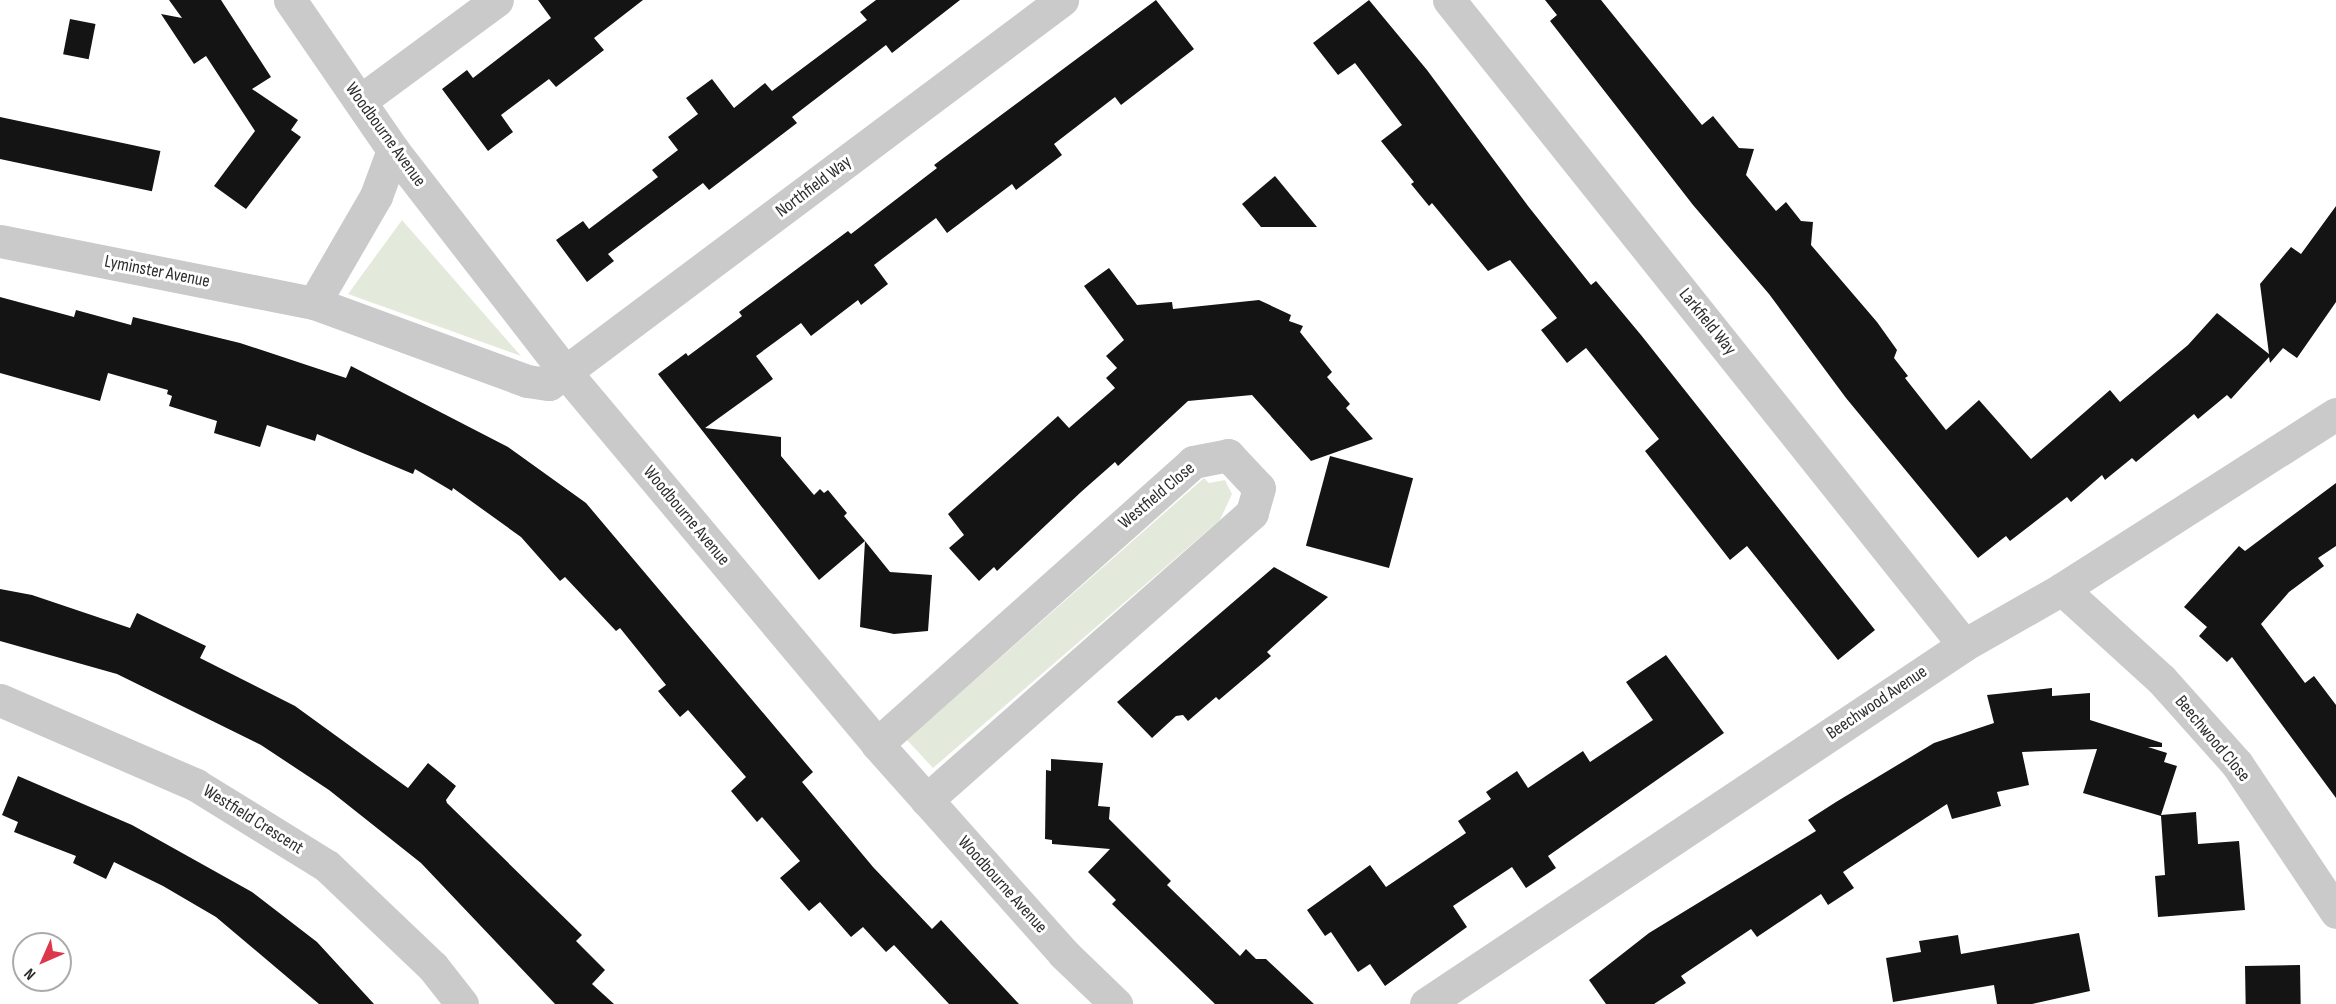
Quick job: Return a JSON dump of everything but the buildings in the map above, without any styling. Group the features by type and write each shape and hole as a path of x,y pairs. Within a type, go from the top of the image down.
{"street":[{"name":"Woodbourne Avenue","path":"290,0 393,150 567,374 876,744 1064,952 1116,1004"},
{"path":"360,101 496,0"},
{"name":"Northfield Way","path":"567,374 1062,0"},
{"name":"Larkfield Way","path":"1449,0 1964,645"},
{"path":"314,303 376,196 393,150"},
{"name":"Lyminster Avenue","path":"0,241 314,303 527,381 549,384 567,374"},
{"name":"Beechwood Avenue","path":"1426,1004 1964,645 2062,589 2336,414"},
{"name":"Westfield Close","path":"876,744 1193,462 1228,455 1258,488 1252,513 926,800"},
{"name":"Beechwood Close","path":"2062,589 2161,679 2237,764 2336,912"},
{"name":"Westfield Crescent","path":"0,700 196,785 327,866 433,967 462,1004"}],"green space":[{"path":"402,220 521,356 348,294"},
{"path":"1204,478 1209,483 1225,480 1232,494 1220,520 933,768 907,740"}]}
